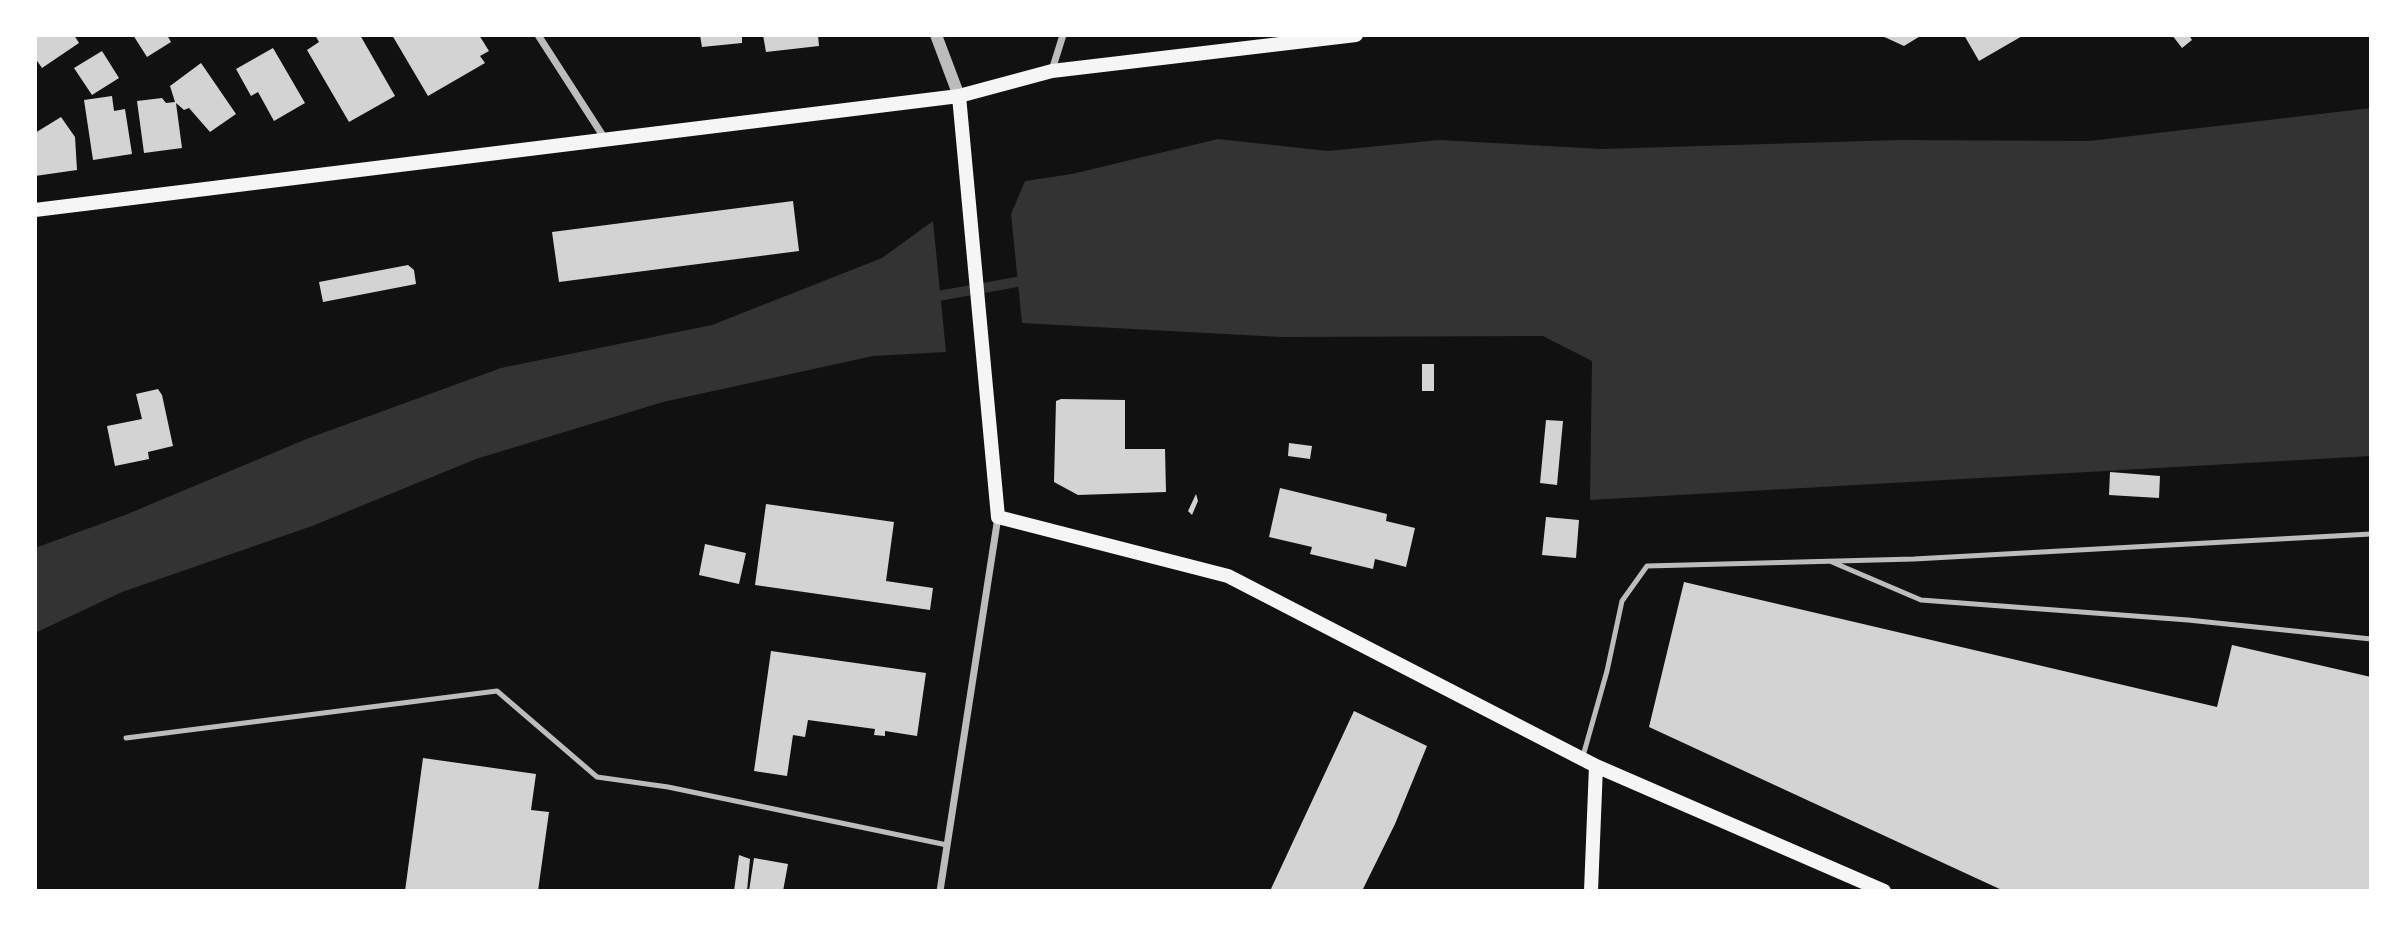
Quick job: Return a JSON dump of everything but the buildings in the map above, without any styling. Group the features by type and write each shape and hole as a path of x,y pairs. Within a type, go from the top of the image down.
{"main road":[{"path":"35,210 959,96 1052,71 1356,35"},
{"path":"959,96 998,517 1228,576 1582,759 1884,891"},
{"path":"1591,891 1597,766"}],"street":[{"path":"538,35 606,140"},
{"path":"936,35 959,96"},
{"path":"1052,71 1063,35"},
{"path":"940,891 998,517"}],"lane":[{"path":"1582,759 1607,671 1622,601 1647,566 1914,559 2371,534"},
{"path":"1829,561 1921,600 2188,620 2371,639"},
{"path":"126,738 497,691 597,777 668,787 947,845"}],"shaded area":[{"path":"2371,108 2371,456 1590,500 1592,361 1543,336 1281,337 1022,323 1011,214 1025,181 1072,174 1218,139 1328,151 1439,140 1601,149 1900,140 2089,141"},
{"path":"933,221 946,352 873,356 663,402 476,459 312,526 122,592 35,633 35,548 125,515 309,438 501,368 712,325 882,258"}],"waterway":[{"path":"927,298 1028,280"}]}
